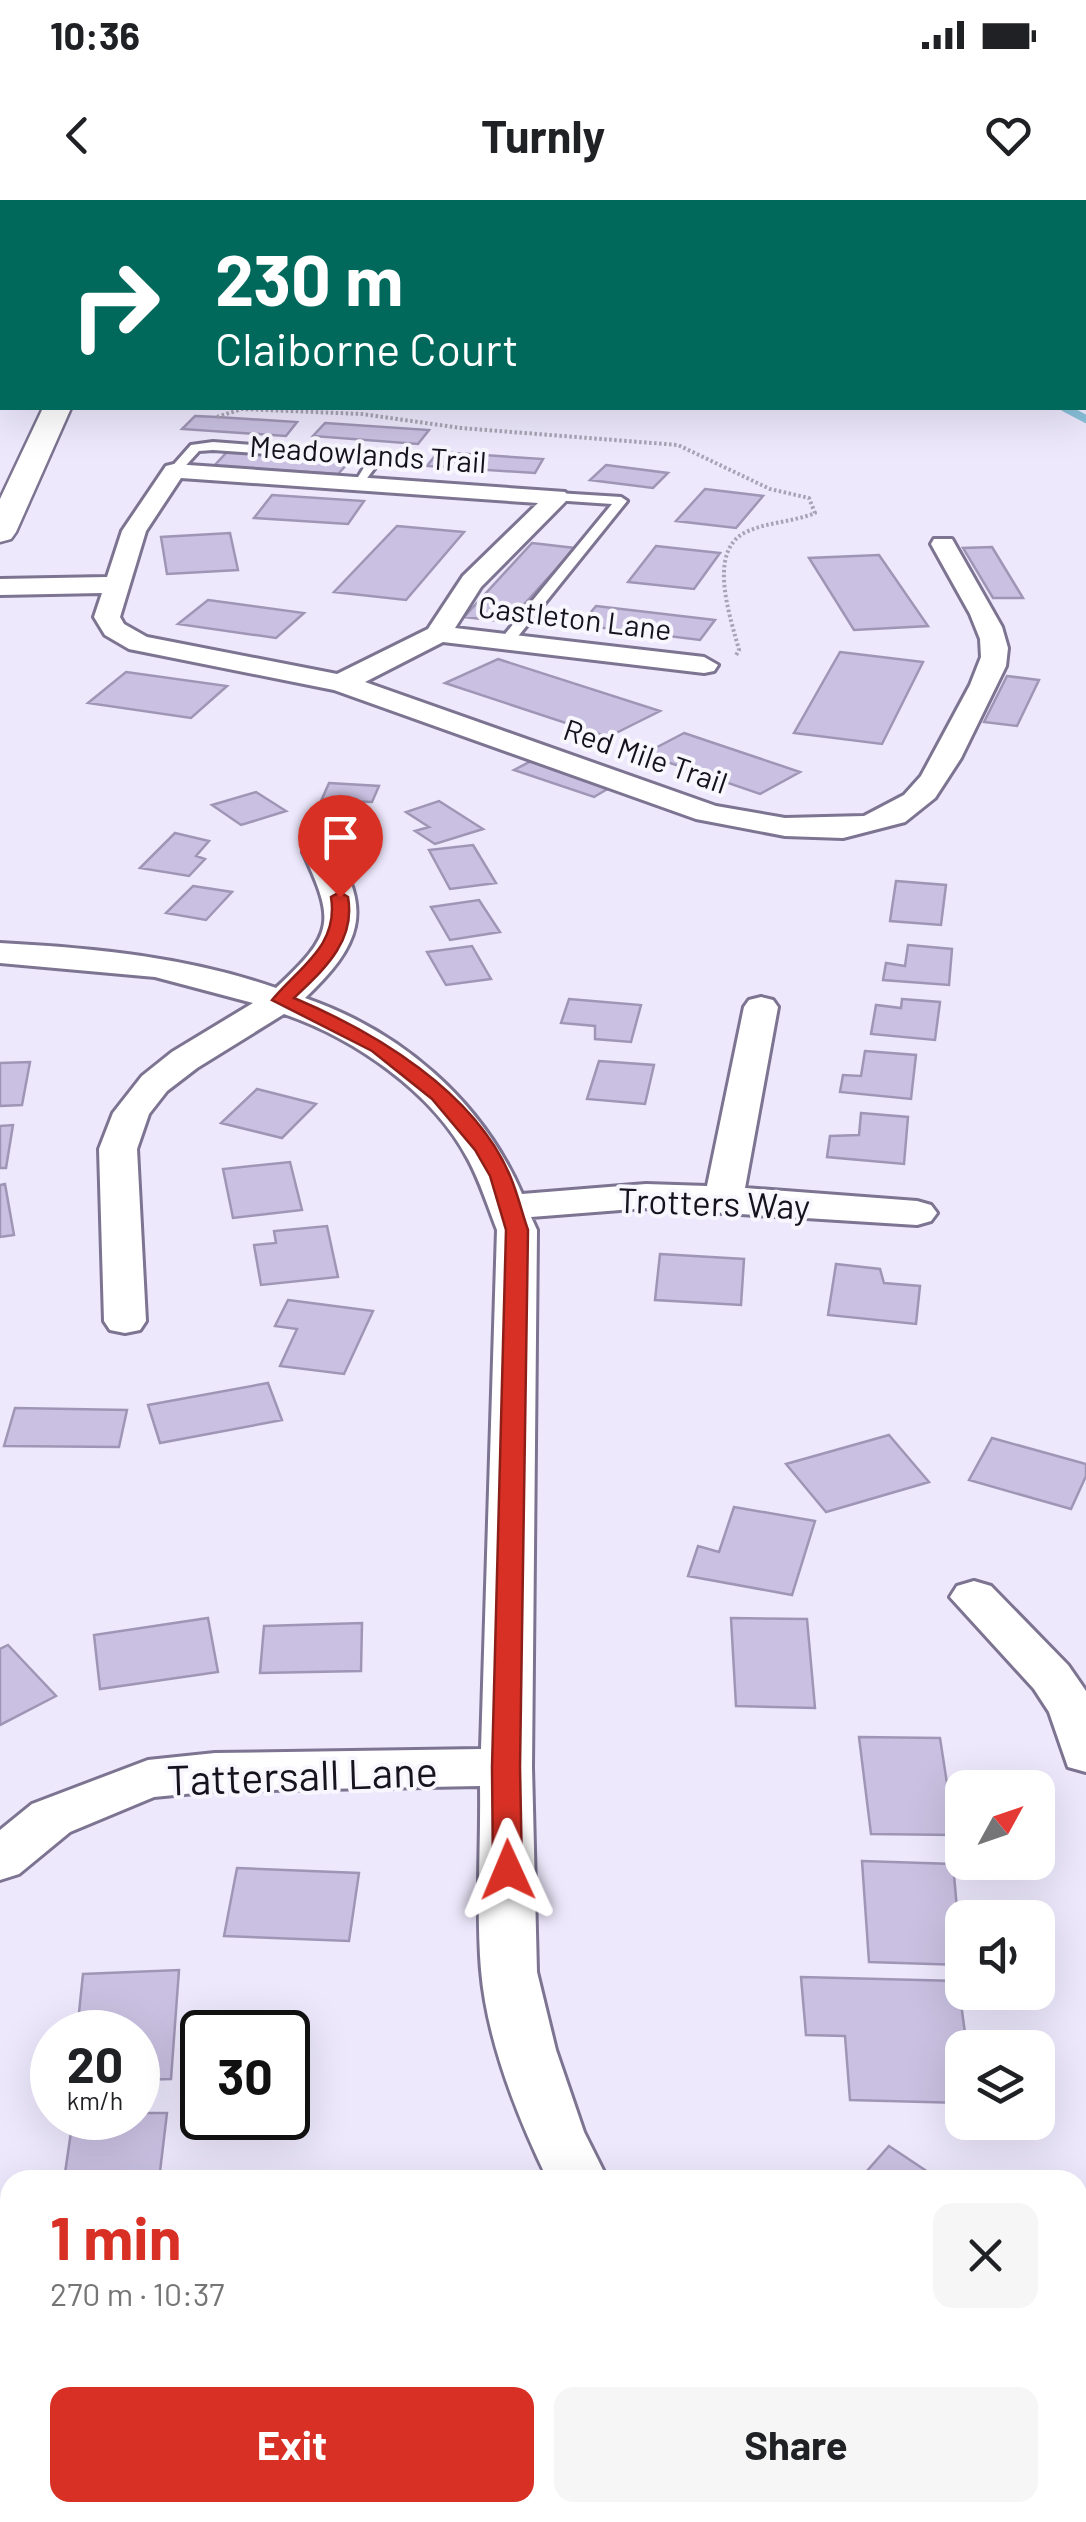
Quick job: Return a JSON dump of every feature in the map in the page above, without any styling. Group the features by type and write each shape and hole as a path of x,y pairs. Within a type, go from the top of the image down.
{"main road":[{"path":"0,532 55,410"}],"street":[{"name":"Meadowlands Trail","path":"116,590 134,530 174,471 558,497"},
{"path":"341,683 439,634 442,617 558,497"},
{"name":"Red Mile Trail","path":"116,590 107,618 114,629 138,643 341,683 707,812 781,828 830,828 872,821 914,802 937,774 989,672 994,640 943,544"},
{"path":"0,586 116,590"},
{"path":"0,598 116,590"},
{"name":"Castleton Lane","path":"439,634 704,665"},
{"path":"125,1322 118,1149 130,1111 154,1084 281,1000 326,957 343,917 340,897 319,852"},
{"path":"0,953 145,964 281,1000 343,1026 379,1047 439,1095 483,1147 500,1176 517,1230 506,1767 510,1972 527,2050 555,2133 573,2170"},
{"path":"724,1198 761,1007"},
{"name":"Trotters Way","path":"511,1207 597,1198 724,1198 917,1213"},
{"path":"974,1598 1051,1677 1073,1710 1086,1754"},
{"name":"Tattersall Lane","path":"0,1860 51,1818 148,1779 215,1772 506,1767"}],"lane":[{"path":"506,642 621,500 558,497"}],"building":[{"path":"195,416 297,422 286,436 182,429"},
{"path":"325,423 429,430 418,444 313,436"},
{"path":"227,452 350,461 338,474 214,466"},
{"path":"438,452 543,459 535,473 427,466"},
{"path":"606,465 668,473 653,488 590,480"},
{"path":"705,489 763,496 736,528 676,521"},
{"path":"272,495 364,501 348,524 254,518"},
{"path":"397,526 464,532 406,600 334,592"},
{"path":"230,533 238,570 167,574 161,537"},
{"path":"532,543 575,548 508,622 464,617"},
{"path":"656,546 720,553 694,589 628,582"},
{"path":"992,547 1023,598 993,598 963,548"},
{"path":"879,555 928,626 854,630 809,558"},
{"path":"208,600 304,613 276,638 178,624"},
{"path":"596,606 715,620 700,640 580,625"},
{"path":"840,652 923,662 882,744 794,733"},
{"path":"498,659 660,711 608,737 445,683"},
{"path":"126,672 227,686 191,718 88,703"},
{"path":"1007,676 1039,680 1017,726 984,722"},
{"path":"684,733 800,772 760,794 644,754"},
{"path":"535,759 614,785 594,797 514,770"},
{"path":"329,783 379,786 372,802 351,801 347,810 318,808"},
{"path":"256,792 286,811 241,825 212,805"},
{"path":"439,801 483,829 435,844 415,831 429,827 406,812"},
{"path":"175,833 209,841 196,856 205,859 189,876 140,868"},
{"path":"473,845 496,883 450,889 429,850"},
{"path":"896,881 946,885 941,925 890,921"},
{"path":"193,886 232,892 206,920 166,913"},
{"path":"479,900 500,932 450,940 431,907"},
{"path":"908,945 952,949 949,985 883,980 886,963 905,966"},
{"path":"472,946 491,979 446,985 427,952"},
{"path":"569,999 641,1005 631,1042 595,1039 595,1026 561,1023"},
{"path":"902,999 940,1002 935,1040 871,1034 876,1005 901,1008"},
{"path":"865,1051 916,1055 911,1099 840,1092 843,1075 861,1076"},
{"path":"599,1061 654,1065 645,1104 587,1099"},
{"path":"30,1062 22,1105 0,1106 0,1063"},
{"path":"257,1089 316,1104 282,1138 221,1123"},
{"path":"861,1113 908,1117 904,1164 827,1157 830,1136 859,1135"},
{"path":"13,1125 6,1168 0,1168 0,1126"},
{"path":"290,1162 302,1210 233,1218 223,1169"},
{"path":"5,1184 14,1235 0,1237 0,1185"},
{"path":"327,1226 338,1277 261,1285 254,1245 276,1243 274,1231"},
{"path":"660,1254 744,1259 741,1305 655,1300"},
{"path":"836,1264 880,1269 884,1283 920,1286 916,1324 828,1315"},
{"path":"288,1300 373,1311 344,1374 280,1366 297,1329 275,1326"},
{"path":"268,1383 282,1420 160,1443 148,1405"},
{"path":"15,1408 127,1410 119,1447 4,1446"},
{"path":"889,1435 929,1482 826,1512 786,1464"},
{"path":"992,1438 1086,1464 1086,1476 1071,1509 969,1480"},
{"path":"734,1507 815,1521 792,1595 688,1576 698,1546 719,1552"},
{"path":"208,1618 218,1672 100,1689 94,1635"},
{"path":"731,1618 807,1619 815,1708 736,1706"},
{"path":"362,1623 361,1671 260,1673 264,1626"},
{"path":"8,1645 56,1696 0,1725 0,1649"},
{"path":"859,1737 940,1738 945,1770 945,1835 871,1834"},
{"path":"862,1861 945,1864 945,1880 954,1880 956,1900 945,1900 945,1964 869,1962"},
{"path":"237,1868 359,1873 349,1941 224,1936"},
{"path":"179,1970 171,2079 160,2079 160,2010 79,2010 83,1974"},
{"path":"801,1977 945,1981 945,2010 962,2010 965,2030 945,2030 945,2103 850,2100 845,2036 806,2035"},
{"path":"160,2113 167,2113 160,2170 65,2170 70,2140 160,2140"},
{"path":"889,2146 925,2170 868,2170"}],"waterway":[{"path":"1069,410 1086,419"}],"route":[{"path":"340,897 343,917 326,957 281,1000 343,1026 379,1047 439,1095 483,1147 500,1176 517,1230 506,1767 508,1870"}]}
